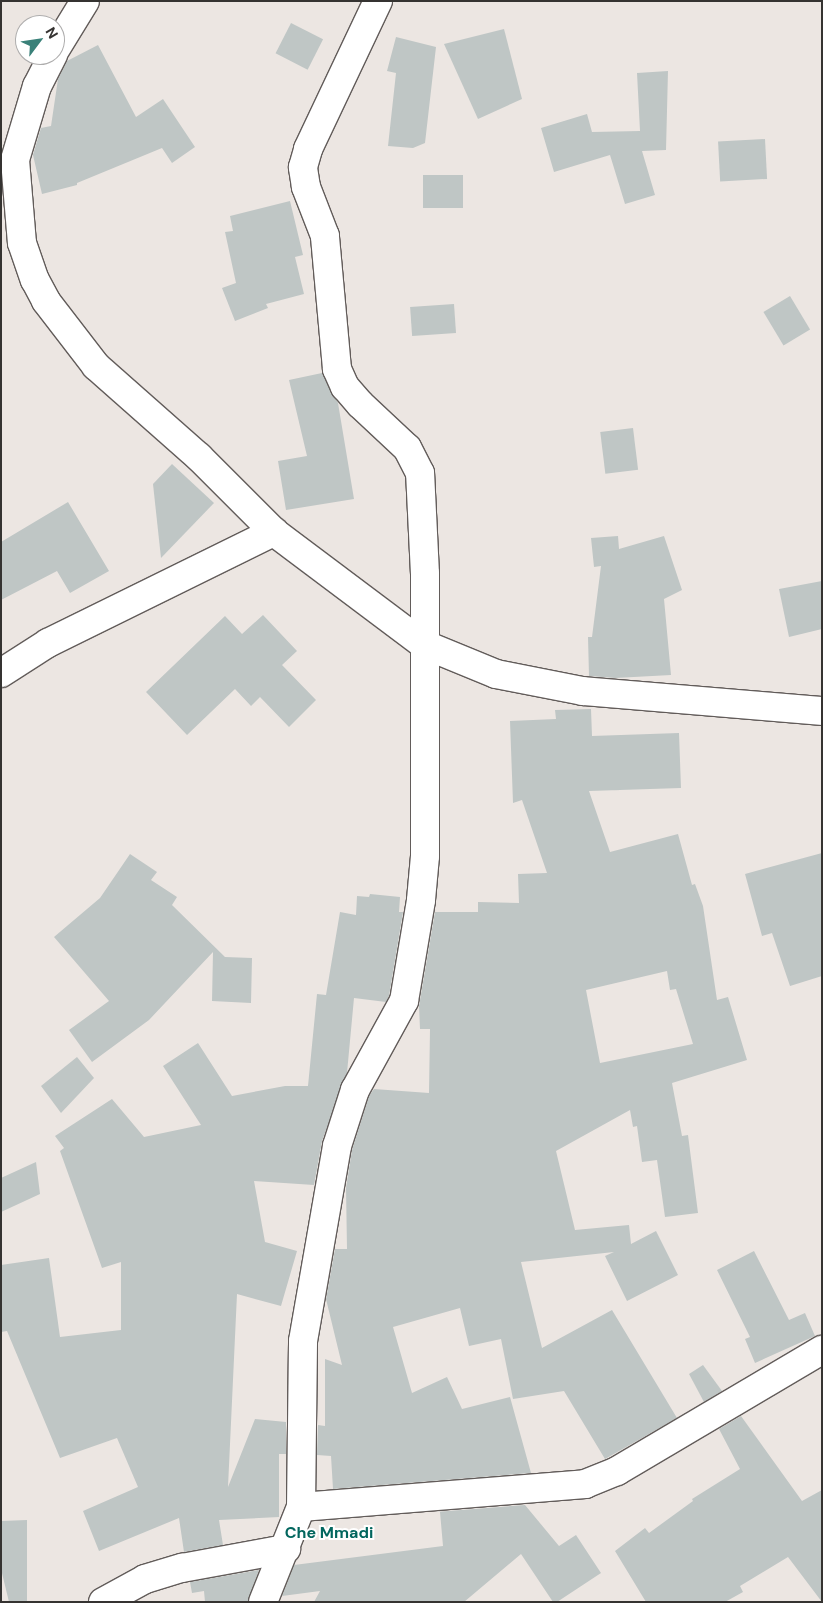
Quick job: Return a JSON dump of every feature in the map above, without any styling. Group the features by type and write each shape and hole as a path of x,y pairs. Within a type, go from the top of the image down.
{"street":[{"path":"65,34 85,1"},
{"path":"263,1602 301,1507 303,1341 325,1202 337,1146 355,1090 404,1001 421,900 427,809 423,644 425,574 420,473 407,448 360,404 346,387 338,369 325,236 313,209 303,167 308,148 378,1"},
{"path":"48,65 8,153 22,243 46,302 96,366 200,457 274,532 423,644 496,674 583,691 822,711"},
{"path":"1,673 48,643 274,532"},
{"path":"301,1507 585,1484 617,1471 822,1350"},
{"path":"103,1602 145,1579 182,1568 286,1548"}],"building":[{"path":"291,23 323,39 308,70 276,53"},
{"path":"504,29 522,99 478,119 444,44"},
{"path":"396,37 436,47 425,143 413,148 388,146 396,73 387,71"},
{"path":"98,45 136,117 163,99 195,147 172,163 162,148 77,183 77,185 42,194 33,155 41,128 51,126 58,79 67,61"},
{"path":"668,71 666,150 642,151 655,195 625,204 610,155 554,172 541,128 587,114 592,132 640,131 637,73"},
{"path":"765,139 767,179 720,181 718,141"},
{"path":"423,175 463,175 463,208 423,208"},
{"path":"290,201 303,255 295,257 304,294 266,304 268,308 235,321 222,288 236,283 225,232 233,231 230,216"},
{"path":"790,296 810,329 784,345 763,312"},
{"path":"454,304 456,333 412,336 410,307"},
{"path":"322,373 338,403 354,499 286,510 278,461 307,456 289,380"},
{"path":"633,428 638,470 605,474 600,432"},
{"path":"172,464 214,503 161,558 153,484"},
{"path":"68,502 109,571 70,593 57,571 1,600 1,542"},
{"path":"618,536 619,549 664,536 682,590 664,599 671,675 615,678 589,676 588,637 592,637 601,566 594,567 591,538"},
{"path":"822,581 822,629 789,637 779,589"},
{"path":"263,615 297,651 282,665 316,700 289,727 260,697 251,706 235,689 187,735 146,692 225,616 242,634"},
{"path":"591,709 592,736 679,733 681,788 589,791 610,852 678,834 692,885 695,884 703,906 717,1000 728,997 747,1060 672,1083 682,1136 688,1135 698,1213 665,1217 657,1160 642,1162 637,1126 633,1127 630,1110 556,1151 575,1230 629,1225 631,1244 656,1231 678,1275 627,1301 605,1256 614,1252 521,1262 542,1348 612,1310 677,1418 605,1459 564,1391 513,1399 501,1339 469,1346 460,1308 393,1327 412,1393 447,1377 462,1409 510,1397 531,1473 333,1489 331,1456 317,1455 318,1425 325,1426 325,1359 342,1365 326,1299 335,1249 347,1249 346,1188 352,1150 369,1096 374,1089 429,1093 430,1029 420,1029 419,1006 435,912 478,912 478,902 519,903 518,874 547,873 522,800 513,803 510,721 556,719 555,710","holes":["667,971 670,990 676,989 693,1044 600,1063 586,990"]},
{"path":"822,853 822,976 790,986 772,933 762,936 745,874"},
{"path":"130,854 157,872 151,880 177,897 172,905 225,957 252,958 251,1003 212,1001 213,952 149,1020 92,1062 69,1030 109,1001 54,937 100,898"},
{"path":"370,894 400,897 399,912 403,912 389,996 386,1002 354,998 347,1073 322,1141 314,1185 254,1181 265,1242 297,1251 281,1306 237,1294 228,1487 255,1419 286,1422 286,1454 279,1454 279,1517 219,1520 223,1545 184,1552 179,1518 99,1551 83,1511 138,1487 117,1438 60,1458 7,1331 1,1332 1,1265 49,1258 60,1337 121,1330 121,1262 102,1268 60,1151 64,1148 55,1136 112,1099 144,1137 201,1125 163,1066 198,1043 232,1096 285,1086 308,1086 317,994 326,995 340,912 356,915 357,896 369,897"},
{"path":"77,1057 94,1078 61,1113 41,1086"},
{"path":"36,1162 40,1194 1,1212 1,1178"},
{"path":"754,1251 789,1320 805,1313 815,1336 755,1363 745,1339 750,1337 717,1270"},
{"path":"703,1365 722,1391 704,1402 689,1374"},
{"path":"741,1416 802,1501 822,1490 822,1602 788,1557 740,1586 743,1592 725,1602 646,1602 615,1551 645,1528 649,1533 693,1501 692,1499 740,1469 719,1429"},
{"path":"525,1505 559,1546 576,1535 601,1573 557,1602 553,1602 521,1554 464,1602 314,1602 320,1591 282,1596 294,1565 443,1546 440,1512 435,1512"},
{"path":"27,1520 27,1602 9,1602 1,1569 1,1521"},
{"path":"259,1570 248,1601 205,1602 204,1591 192,1593 190,1582"}],"district":[{"name":"Che Mmadi","path":"329,1533"}]}
